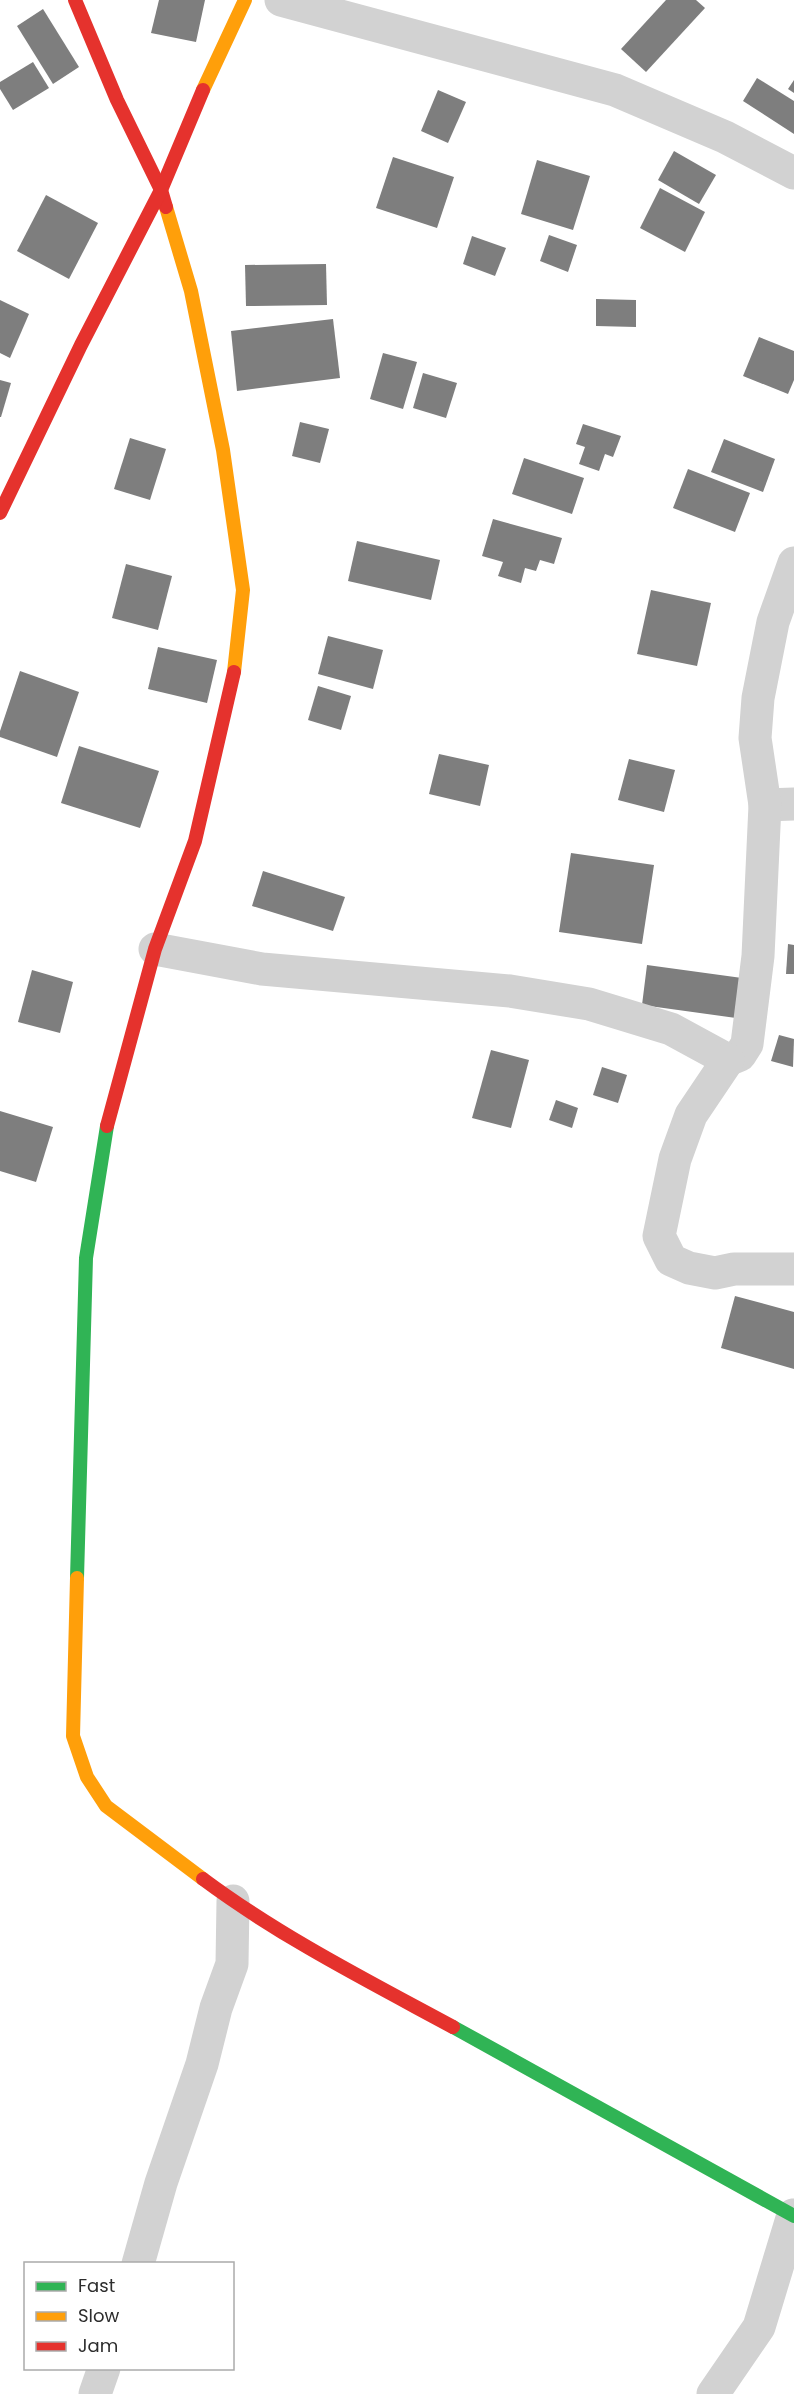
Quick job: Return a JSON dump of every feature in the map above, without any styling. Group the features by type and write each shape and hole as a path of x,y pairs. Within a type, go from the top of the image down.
{"street":[{"path":"75,0 117,100 161,190 191,291 223,450 243,590 235,666 195,841 155,949 104,1137 86,1258 73,1736 87,1777 106,1806 233,1901 308,1948 794,2216 759,2327 713,2394"},
{"path":"0,513 81,345 161,190 208,79 245,0"},
{"path":"281,0 615,90 725,136 794,173"},
{"path":"794,563 773,622 758,698 755,738 779,804 747,1044 741,1055 728,1060 691,1115 675,1159 659,1236 671,1260 688,1268 715,1273 734,1269 794,1269"},
{"path":"155,949 262,969 510,991 589,1004 671,1029 728,1060"},
{"path":"139,2262 161,2183 202,2064 216,2008 231,1964 233,1901"},
{"path":"95,2394 103,2370"}],"building":[{"path":"159,0 205,0 196,42 151,33"},
{"path":"666,0 696,0 705,8 646,72 621,49"},
{"path":"43,9 79,67 53,84 17,26"},
{"path":"33,62 49,88 13,110 0,89 0,82"},
{"path":"757,78 794,101 794,134 743,101"},
{"path":"794,80 794,93 788,89"},
{"path":"438,90 466,102 448,143 421,131"},
{"path":"674,151 716,175 699,204 658,180"},
{"path":"393,157 454,177 437,228 376,208"},
{"path":"537,160 590,176 573,230 521,214"},
{"path":"660,188 705,212 685,252 640,228"},
{"path":"46,195 98,223 69,279 17,251"},
{"path":"549,235 577,245 568,272 540,261"},
{"path":"472,236 506,248 495,276 463,264"},
{"path":"326,264 327,305 246,306 245,265"},
{"path":"596,299 636,300 636,327 596,326"},
{"path":"0,300 29,314 10,358 0,353"},
{"path":"333,319 340,378 237,391 231,331"},
{"path":"759,337 794,351 794,380 788,394 743,376"},
{"path":"383,353 417,362 403,409 370,399"},
{"path":"423,373 457,383 446,418 413,408"},
{"path":"0,380 11,383 1,417 0,417"},
{"path":"300,422 329,429 320,463 292,456"},
{"path":"583,424 621,436 613,457 605,454 599,471 579,464 585,447 576,444"},
{"path":"130,438 166,449 150,500 114,489"},
{"path":"724,439 775,459 763,492 711,472"},
{"path":"524,458 584,478 572,514 512,494"},
{"path":"688,469 750,493 735,532 673,508"},
{"path":"493,519 562,538 554,564 540,560 536,571 525,568 521,583 498,576 503,562 482,556"},
{"path":"357,541 440,560 431,600 348,581"},
{"path":"126,564 172,576 158,630 112,618"},
{"path":"651,590 711,603 697,666 637,654"},
{"path":"328,636 383,650 373,689 318,674"},
{"path":"158,647 217,660 207,703 148,689"},
{"path":"20,671 79,692 57,757 0,737"},
{"path":"318,686 351,696 341,730 308,720"},
{"path":"79,746 159,771 140,828 61,803"},
{"path":"439,754 489,765 480,806 429,794"},
{"path":"629,759 675,770 664,812 618,800"},
{"path":"571,853 654,865 642,944 559,932"},
{"path":"263,871 345,897 333,931 252,906"},
{"path":"788,944 794,945 794,974 786,974"},
{"path":"647,965 742,978 736,1018 642,1005"},
{"path":"32,970 73,982 60,1033 18,1022"},
{"path":"779,1035 794,1039 793,1067 771,1061"},
{"path":"491,1050 529,1060 511,1128 472,1118"},
{"path":"602,1067 627,1075 618,1103 593,1095"},
{"path":"556,1100 578,1108 572,1128 549,1120"},
{"path":"0,1111 53,1127 36,1182 0,1171"},
{"path":"735,1296 794,1312 794,1369 721,1348"}],"traffic: fast":[{"path":"77,1578 86,1258 107,1126"},
{"path":"453,2027 794,2216"}],"traffic: slow":[{"path":"203,90 245,0"},
{"path":"166,207 191,291 223,450 243,590 234,672"},
{"path":"77,1578 73,1736 87,1777 106,1806 203,1879"}],"traffic: jam":[{"path":"75,0 117,100 161,190 166,207"},
{"path":"0,513 81,345 161,190 203,90"},
{"path":"107,1126 155,949 195,841 234,672"},
{"path":"203,1879 294,1939 453,2027"}]}
